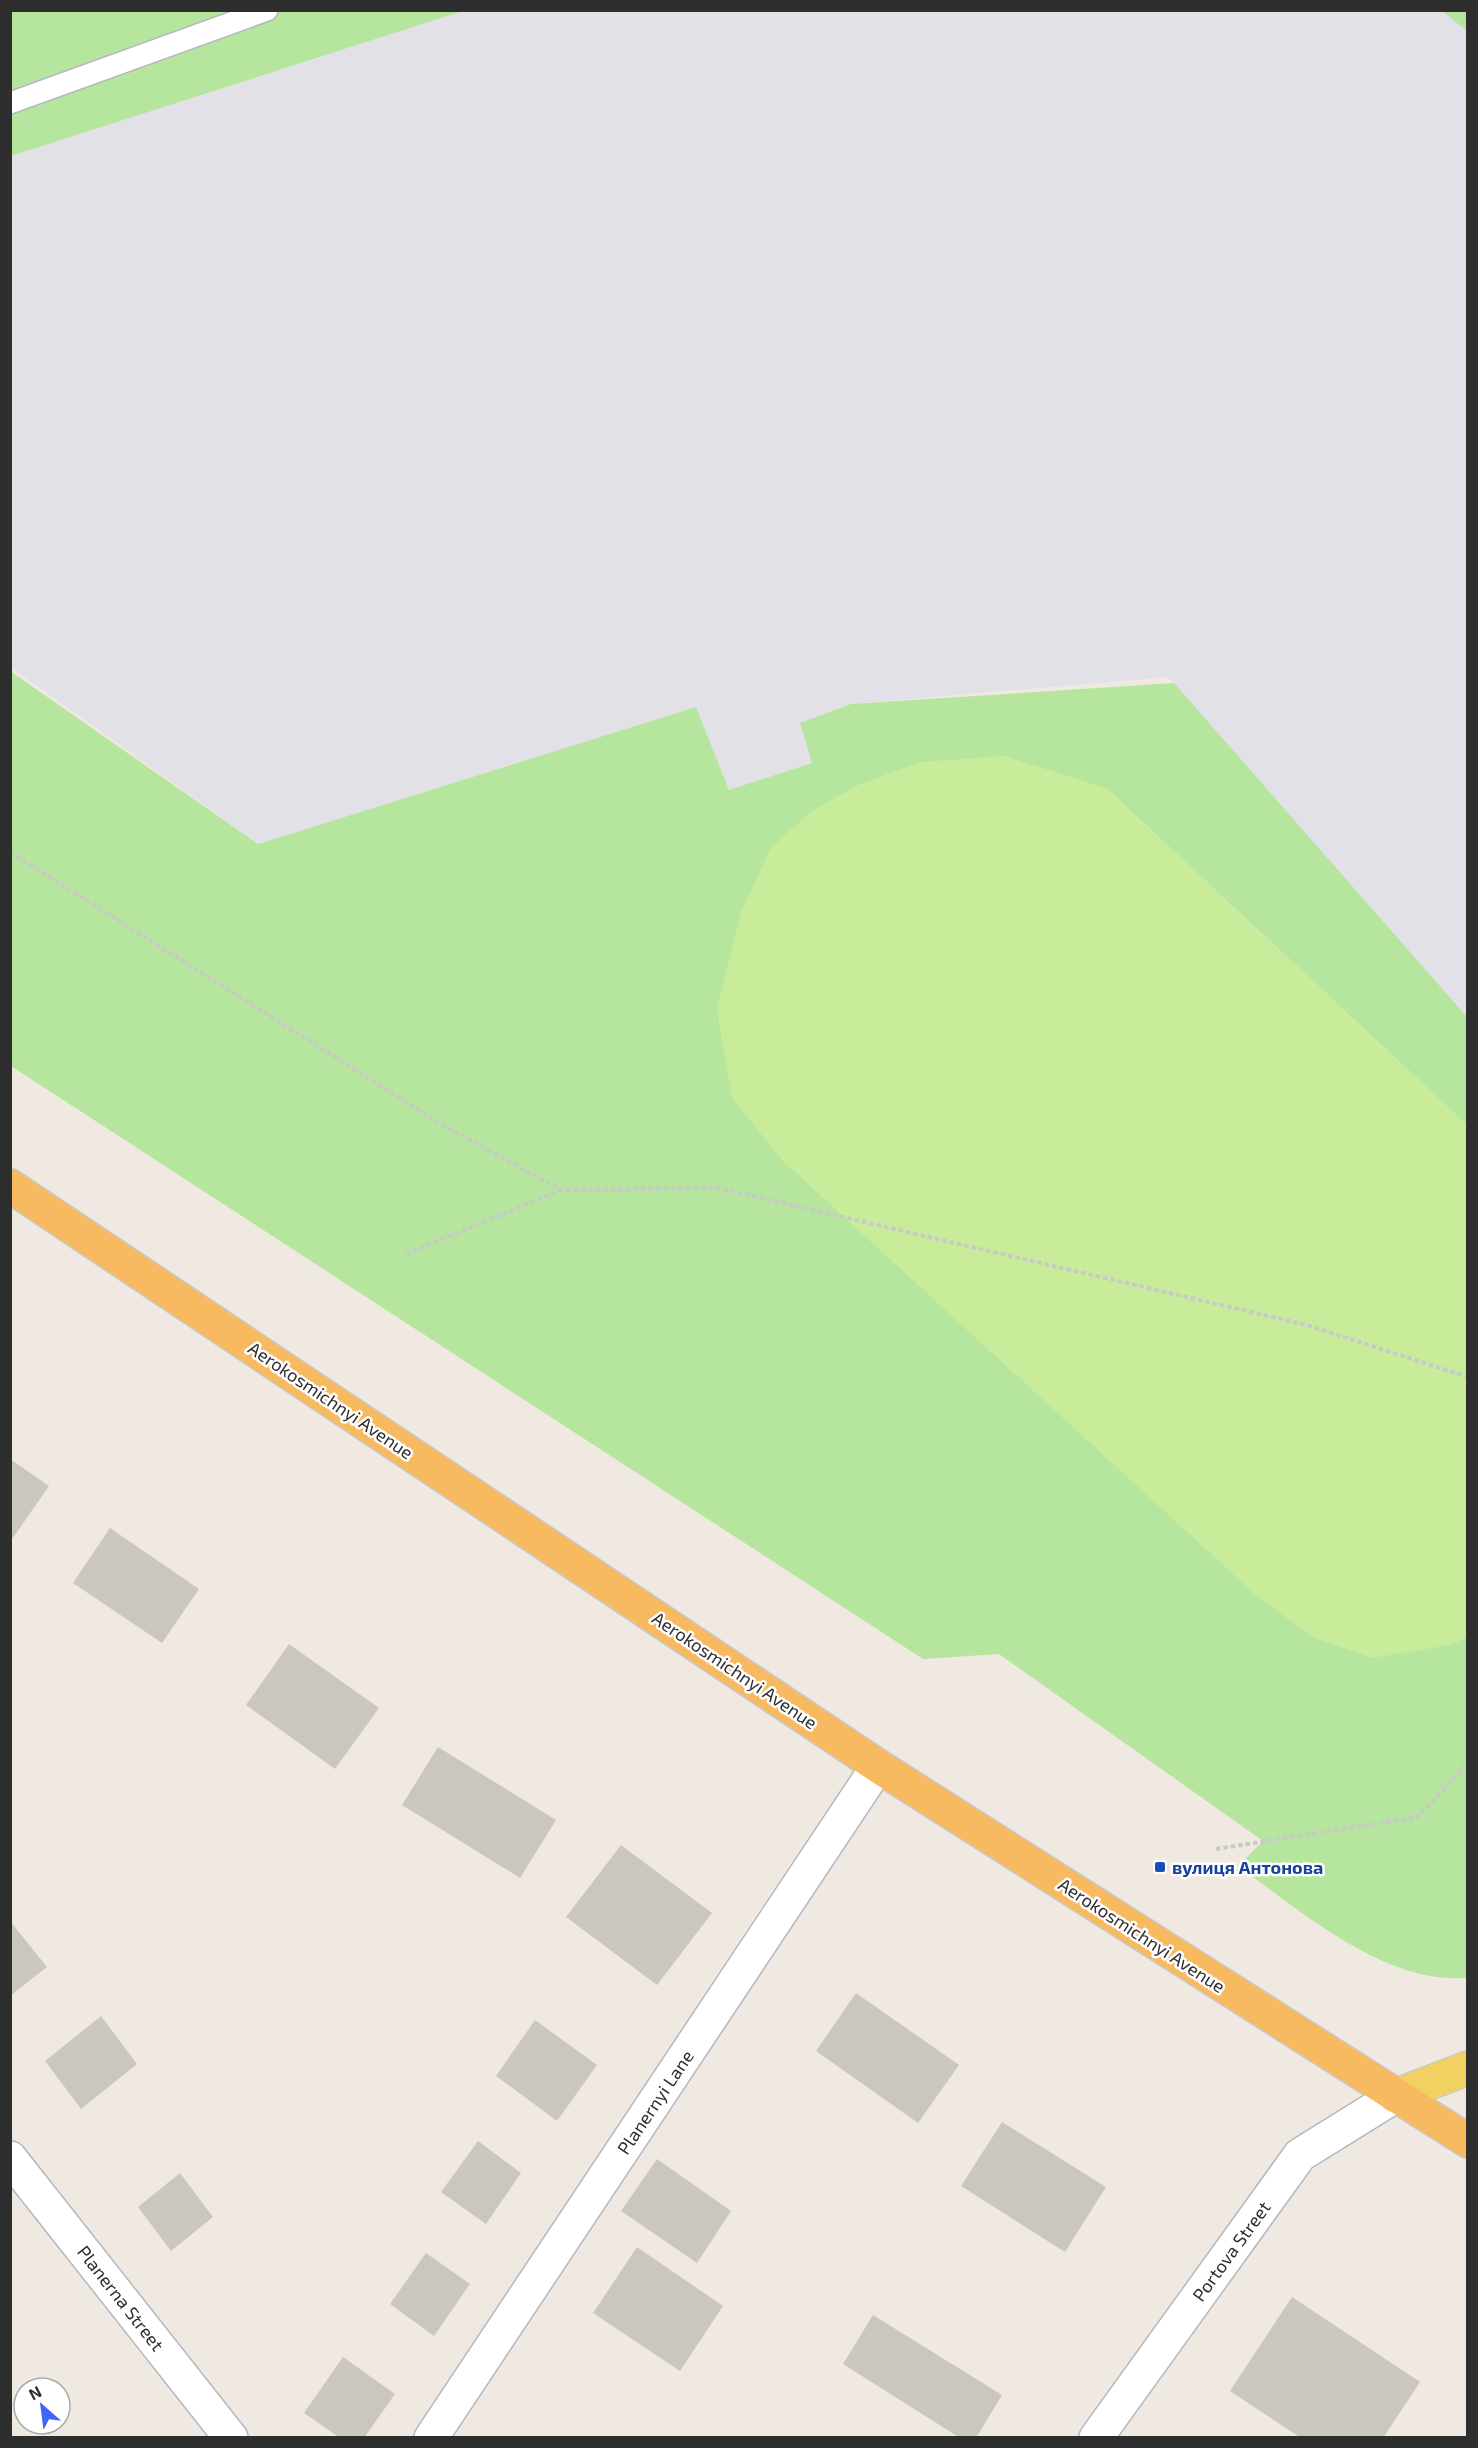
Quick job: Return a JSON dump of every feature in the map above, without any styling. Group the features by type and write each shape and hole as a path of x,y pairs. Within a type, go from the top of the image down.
{"highway":[{"name":"Aerokosmichnyi Avenue","path":"10,1186 878,1766 1467,2141"}],"main road":[{"path":"1395,2096 1467,2068"}],"street":[{"name":"Planernyi Lane","path":"431,2438 878,1766"},
{"name":"Portova Street","path":"1096,2438 1300,2155 1395,2096"},
{"name":"Planerna Street","path":"10,2158 231,2438"}],"lane":[{"path":"10,103 267,10"}],"path":[{"path":"10,852 443,1125 561,1190"},
{"path":"406,1254 561,1190 718,1188 1307,1325 1467,1377"},
{"path":"1216,1849 1418,1816 1467,1763"}],"shaded area":[{"path":"1442,10 1467,31 1467,1024 1168,677 851,704 812,763 729,790 696,707 258,844 11,667 11,156 463,11"}],"green space":[{"path":"11,11 463,11 11,156"},
{"path":"1442,11 1467,11 1467,31"},
{"path":"10,671 258,844 696,707 729,790 812,763 800,723 851,704 1174,683 1467,1017 1467,1125 1106,788 921,762 857,786 809,813 1450,1645 1467,1636 1467,1978 1436,1977 1405,1970 1375,1958 1345,1942 1238,1866 1263,1841 999,1654 923,1659 11,1066"},
{"path":"1004,756 1106,788 1467,1125 1468,1636 1450,1645 1372,1658 1315,1638 1258,1597 783,1161 732,1098 717,1009 740,915 770,849 809,813 857,786 921,762"}],"building":[{"path":"10,1459 49,1486 10,1542"},
{"path":"110,1528 199,1589 162,1643 73,1583"},
{"path":"289,1644 379,1708 335,1769 246,1705"},
{"path":"438,1747 556,1820 520,1878 402,1805"},
{"path":"621,1845 712,1913 657,1985 566,1917"},
{"path":"10,1921 47,1967 10,1996"},
{"path":"856,1993 959,2065 918,2123 816,2051"},
{"path":"101,2016 137,2064 81,2109 45,2061"},
{"path":"535,2020 597,2065 557,2121 496,2076"},
{"path":"1002,2122 1106,2187 1065,2252 961,2186"},
{"path":"478,2141 521,2173 486,2224 441,2192"},
{"path":"657,2159 731,2211 697,2263 621,2211"},
{"path":"180,2173 213,2217 171,2251 138,2207"},
{"path":"637,2247 723,2306 680,2371 593,2313"},
{"path":"426,2253 470,2284 434,2336 390,2304"},
{"path":"1292,2297 1420,2382 1383,2438 1301,2438 1230,2391"},
{"path":"873,2315 1002,2395 976,2438 960,2438 843,2364"},
{"path":"343,2357 395,2394 364,2438 340,2438 304,2413"}],"place":[{"name":"вулиця Антонова","path":"1160,1867"}]}
